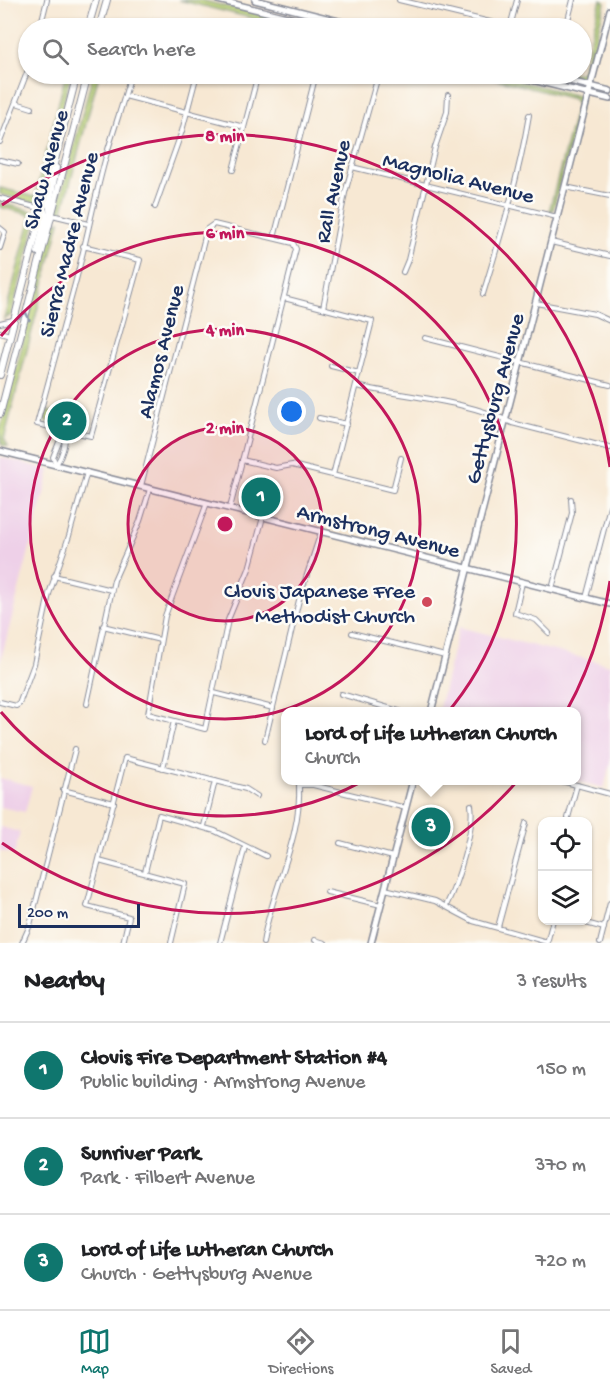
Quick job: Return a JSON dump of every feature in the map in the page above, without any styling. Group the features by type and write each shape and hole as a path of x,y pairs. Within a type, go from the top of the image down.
{"main road":[{"path":"91,18 96,0"},
{"path":"102,18 107,0"},
{"name":"Shaw Avenue","path":"0,375 74,84"},
{"name":"Shaw Avenue","path":"0,414 85,84"},
{"path":"51,214 49,205 56,176 57,153"},
{"path":"37,270 38,249 46,216 43,209"}],"street":[{"path":"42,18 47,0"},
{"path":"218,0 291,18"},
{"path":"255,0 326,18"},
{"path":"399,0 472,18"},
{"path":"514,18 517,0"},
{"path":"568,18 573,0"},
{"name":"Gettysburg Avenue","path":"592,82 610,9"},
{"path":"0,142 23,84"},
{"name":"Sierra Madre Avenue","path":"64,430 37,424 128,84"},
{"path":"155,207 194,84"},
{"path":"233,170 255,84"},
{"path":"230,508 296,245 274,238 313,84"},
{"name":"Rall Avenue","path":"323,308 352,167 375,84"},
{"path":"548,84 610,99"},
{"path":"583,84 610,91"},
{"name":"Gettysburg Avenue","path":"432,707 591,86"},
{"path":"403,272 447,112 448,94"},
{"path":"125,96 244,127"},
{"path":"16,103 32,108"},
{"path":"483,294 509,205 529,115"},
{"path":"0,160 18,164"},
{"name":"Magnolia Avenue","path":"352,167 558,217"},
{"path":"565,187 610,196"},
{"path":"0,198 43,209"},
{"path":"51,214 89,224"},
{"name":"Alamos Avenue","path":"141,486 168,373 210,224 274,238"},
{"path":"0,248 2,229"},
{"path":"551,242 610,256"},
{"path":"56,465 53,457 64,430 91,436 140,260 83,246"},
{"path":"284,298 372,321 333,476"},
{"path":"536,303 594,314 610,321"},
{"path":"0,323 14,320"},
{"path":"0,332 10,335"},
{"path":"425,338 610,385"},
{"path":"331,366 359,373"},
{"path":"356,386 402,397 437,399 610,448"},
{"path":"319,418 347,424"},
{"name":"Armstrong Avenue","path":"0,451 610,604"},
{"path":"242,460 276,468 292,465 393,490 401,458"},
{"path":"0,702 18,706 34,664 54,576 69,536 87,472"},
{"path":"87,704 111,590 150,489"},
{"path":"552,590 572,513 571,499"},
{"path":"207,503 194,544 171,597 160,640 154,689 148,714 205,729 228,621 249,569 263,516"},
{"path":"586,599 610,506"},
{"path":"265,740 300,596 321,531"},
{"path":"54,576 111,590"},
{"path":"522,583 515,613 536,620 549,633"},
{"path":"103,626 160,640"},
{"path":"352,633 445,656"},
{"path":"214,693 273,708"},
{"path":"341,694 388,707"},
{"path":"163,768 174,721"},
{"path":"22,943 30,925 75,748"},
{"path":"123,943 129,917 87,906 125,758 246,789 257,796"},
{"path":"204,826 215,782"},
{"path":"263,943 298,809 298,785"},
{"path":"324,785 406,808"},
{"path":"371,943 412,785"},
{"path":"568,817 577,785 610,793"},
{"path":"63,790 114,803"},
{"path":"446,906 453,891 469,831 471,806"},
{"path":"145,872 159,815 204,826 266,856"},
{"path":"498,927 526,823"},
{"path":"340,843 393,856"},
{"path":"220,943 245,847"},
{"path":"99,861 184,883"},
{"path":"171,943 185,875"},
{"path":"385,889 446,906 473,921 547,942 552,925"},
{"path":"327,892 381,905"},
{"path":"600,943 610,903"},
{"path":"592,925 604,928"},
{"path":"315,940 326,943"}],"shaded area":[{"path":"0,457 50,470 0,663"},
{"path":"459,627 610,665 610,764 604,788 581,782 581,707 439,707"},
{"path":"0,778 32,786 25,812 0,807"},
{"path":"0,827 20,832 14,854 0,851"}],"green space":[{"path":"179,0 200,0 273,18 252,18"},
{"path":"601,0 605,2 592,55 592,35"},
{"path":"63,84 68,84 38,201 35,203 0,194 0,188 35,197"},
{"path":"90,84 96,84 62,213 58,208"},
{"path":"516,84 531,84 578,96 581,101 553,210 549,212 577,104 574,99"},
{"path":"0,203 34,212 37,217 11,315 4,319 31,218 28,214 0,207"},
{"path":"60,221 4,439 8,446 2,445 0,431 54,223"},
{"path":"45,411 67,413 90,422 88,430 45,421"}],"place":[{"name":"Sunriver Park","path":"67,421"},
{"name":"Clovis Fire Department Station #4","path":"261,497"},
{"name":"Clovis Japanese Free Methodist Church","path":"427,602"},
{"name":"Lord of Life Lutheran Church","path":"431,827"}]}
